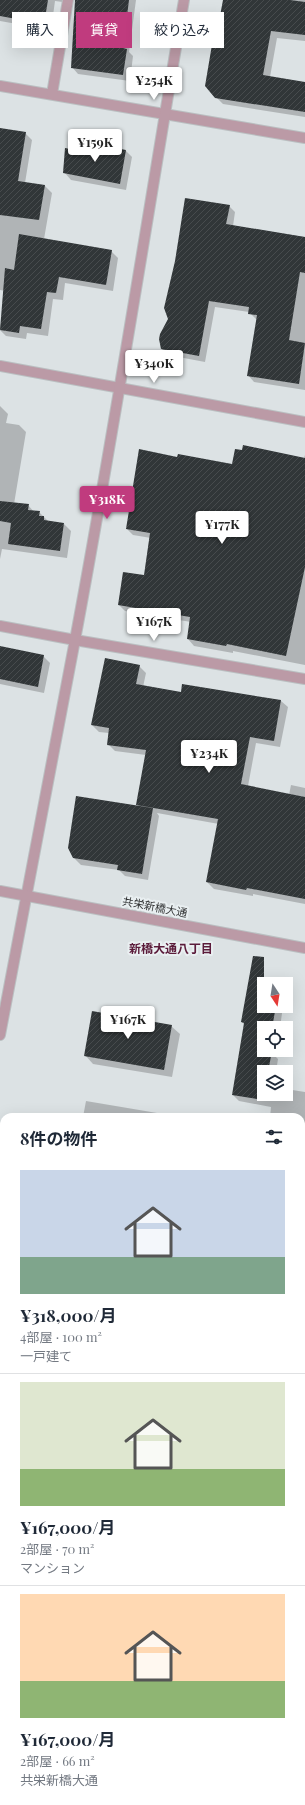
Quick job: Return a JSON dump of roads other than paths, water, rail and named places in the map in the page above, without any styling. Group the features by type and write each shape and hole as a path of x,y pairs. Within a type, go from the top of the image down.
{"street":[{"path":"52,94 68,0"},
{"path":"0,1035 25,894 75,640 184,0"},
{"path":"0,86 305,138"},
{"path":"0,366 305,422"},
{"path":"0,626 305,679"},
{"name":"共栄新橋大通","path":"0,891 25,894 305,948"}],"district":[{"name":"新橋大通八丁目","path":"171,949"}]}
